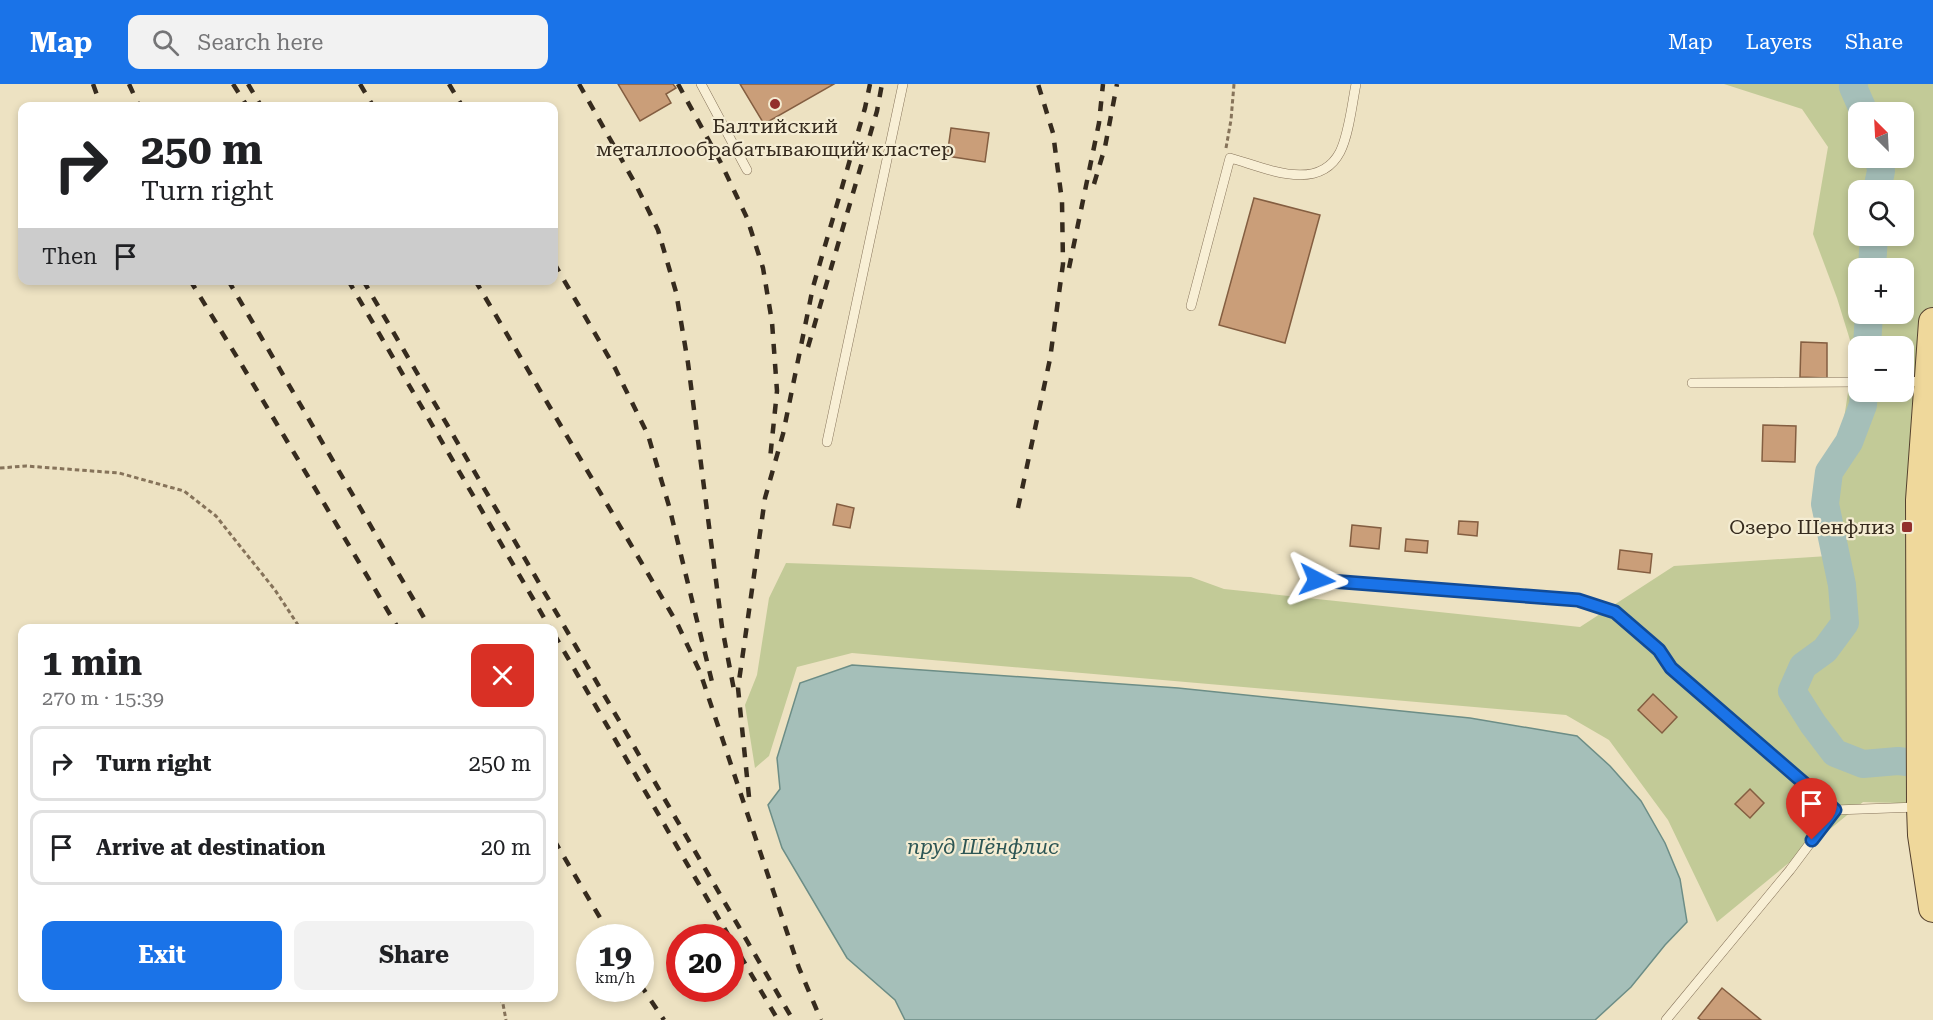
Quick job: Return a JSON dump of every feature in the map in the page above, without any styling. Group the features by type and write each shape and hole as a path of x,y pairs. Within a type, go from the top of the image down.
{"main road":[{"path":"1933,322 1915,382 1920,500 1921,807 1922,835 1933,908"}],"lane":[{"path":"701,84 747,170"},
{"path":"827,442 903,84"},
{"path":"1191,306 1230,159 1294,175 1314,174 1324,169 1334,161 1343,144 1356,84"},
{"path":"1692,383 1848,382"},
{"path":"1317,580 1578,600 1615,612 1659,650 1671,668 1835,810 1921,807"},
{"path":"1665,1020 1790,870 1835,810"}],"path":[{"path":"1230,159 1225,152 1234,84"},
{"path":"0,468 26,466 119,473 184,491 216,516 275,590 297,624"},
{"path":"502,1002 506,1020"}],"green space":[{"path":"1724,84 1933,84 1933,814 1931,804 1863,802 1717,922 1668,820 1609,740 1566,715 852,653 797,667 769,756 755,768 745,705 757,675 769,598 786,563 1191,577 1224,589 1580,627 1674,566 1828,556 1836,471 1848,392 1848,402 1914,402 1914,336 1849,336 1813,234 1828,147 1802,109"}],"water":[{"name":"пруд Шёнфлис","path":"852,665 1178,688 1470,718 1577,736 1610,766 1641,801 1665,843 1680,879 1687,922 1631,987 1595,1020 905,1020 895,1000 847,958 782,848 768,805 780,789 777,758 800,683"}],"building":[{"path":"618,84 673,84 676,88 666,94 671,103 640,121"},
{"name":"Балтийский металлообрабатывающий кластер","path":"740,84 834,84 764,124"},
{"path":"951,128 989,133 985,162 947,156"},
{"path":"1254,198 1320,215 1285,343 1219,325"},
{"path":"1801,342 1827,343 1827,378 1800,377"},
{"path":"1763,425 1796,426 1795,462 1762,461"},
{"path":"837,504 854,508 850,528 833,525"},
{"path":"1459,521 1478,522 1477,536 1458,534"},
{"path":"1352,525 1381,528 1379,549 1350,546"},
{"path":"1406,539 1428,541 1427,553 1405,551"},
{"path":"1620,550 1652,554 1650,573 1618,569"},
{"path":"1653,694 1677,717 1662,733 1638,710"},
{"path":"1750,789 1764,803 1750,818 1735,804"},
{"path":"1722,988 1761,1020 1701,1020 1698,1018"}],"waterway":[{"path":"1854,84 1853,87 1860,102"},
{"path":"1879,180 1881,168"},
{"path":"1873,246 1873,258"},
{"path":"1868,324 1868,336"},
{"path":"1863,402 1849,442 1829,472 1825,504 1842,585 1845,623 1825,650 1803,666 1792,691 1835,753 1863,764 1898,761 1933,765"}],"railway":[{"path":"93,84 100,102"},
{"path":"129,84 137,102"},
{"path":"233,84 244,102"},
{"path":"248,84 259,102"},
{"path":"360,84 371,102"},
{"path":"449,84 460,102"},
{"path":"579,84 636,185 658,230 676,292 688,363 722,627 734,690"},
{"path":"678,84 721,163 747,218 763,268 772,322 777,391 770,459"},
{"path":"749,797 738,688 765,498 783,434 813,287 870,84"},
{"path":"808,347 877,111 882,84"},
{"path":"1018,508 1050,359 1063,264 1062,201 1053,133 1038,84"},
{"path":"1069,268 1099,123 1103,84"},
{"path":"1094,184 1105,147 1117,84"},
{"path":"558,270 615,368 648,435 669,506 713,686"},
{"path":"193,285 396,624"},
{"path":"231,285 428,624"},
{"path":"351,285 548,624"},
{"path":"366,285 793,1020"},
{"path":"478,285 677,623 700,672 799,968 821,1020"},
{"path":"558,641 722,924"},
{"path":"558,847 604,924"},
{"path":"744,962 778,1020"},
{"path":"652,1002 664,1020"}],"place":[{"name":"Балтийский металлообрабатывающий кластер","path":"775,104"},
{"name":"Озеро Шенфлиз","path":"1907,527"}],"route":[{"path":"1317,580 1578,600 1615,612 1659,650 1671,668 1835,810 1812,840"}]}
